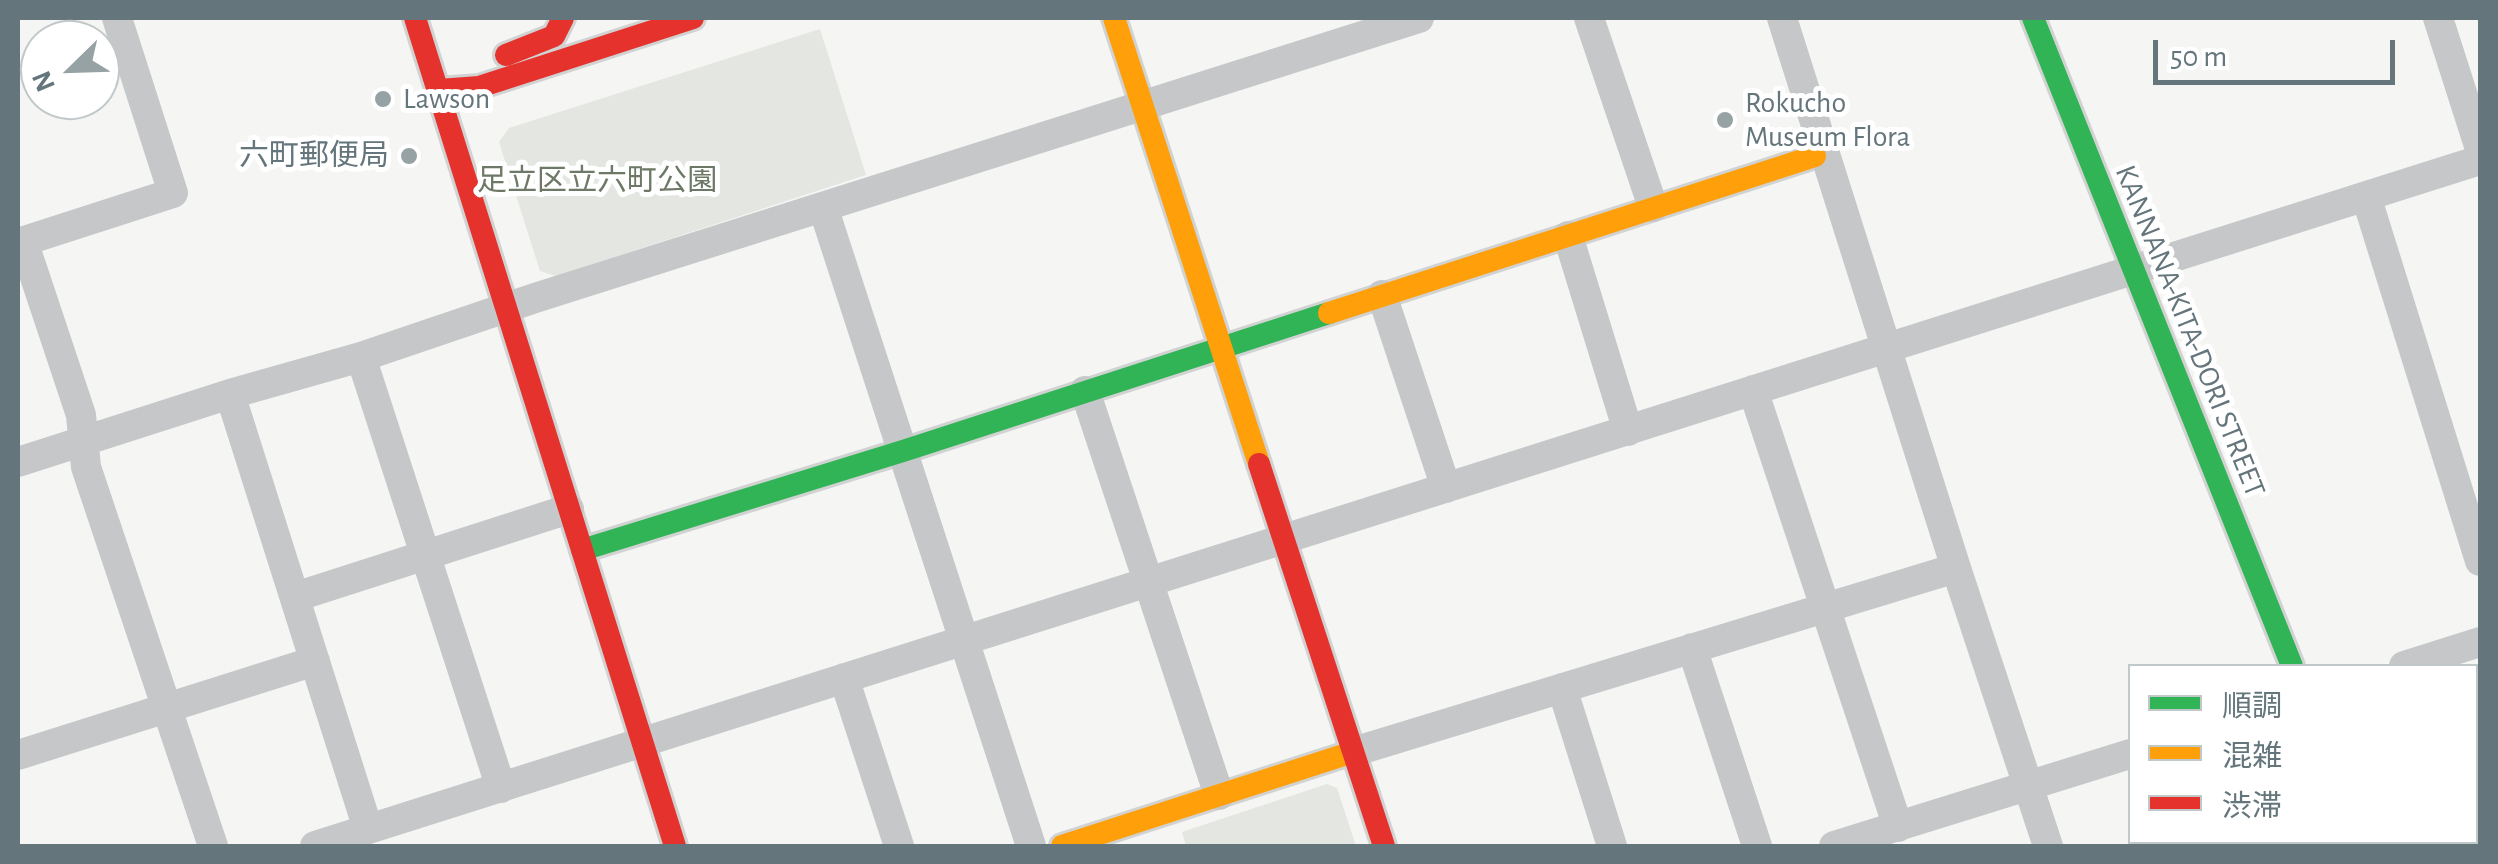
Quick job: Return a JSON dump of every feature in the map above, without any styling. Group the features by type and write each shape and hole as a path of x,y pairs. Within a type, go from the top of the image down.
{"street":[{"path":"118,18 173,193 20,242 81,415 86,467 212,846"},
{"path":"415,18 675,846"},
{"path":"439,90 472,67 554,36 563,18"},
{"path":"439,90 479,87 693,18"},
{"path":"1114,18 1384,846"},
{"path":"18,462 230,394 361,358 505,307 1419,18"},
{"path":"1588,18 1653,208"},
{"path":"1782,18 1820,154 2048,846"},
{"name":"KANNANA-KITA-DORI STREET","path":"2033,18 2291,664"},
{"path":"2438,18 2478,132"},
{"path":"582,550 903,451 1820,154"},
{"path":"315,846 2480,160"},
{"path":"2366,196 2480,562"},
{"path":"824,207 1031,846"},
{"path":"1568,236 1628,431"},
{"path":"1382,295 1446,488"},
{"path":"361,358 501,788"},
{"path":"1753,390 1898,826"},
{"path":"1086,391 1219,795"},
{"path":"230,394 368,830"},
{"path":"295,596 569,509"},
{"path":"1062,846 1354,752 1956,568"},
{"path":"2410,664 2480,642"},
{"path":"1692,648 1757,846"},
{"path":"18,755 315,662"},
{"path":"844,678 899,846"},
{"path":"1562,688 1612,846"},
{"path":"1834,846 2128,755"}],"green space":[{"name":"足立区立六町公園","path":"820,29 866,175 556,276 540,271 499,142 509,128"},
{"path":"1327,784 1337,788 1356,846 1186,846 1182,832"}],"traffic: fast":[{"path":"2033,18 2291,664"},
{"path":"582,550 1329,313"}],"traffic: slow":[{"path":"1114,18 1259,464"},
{"path":"1329,313 1815,156"},
{"path":"1062,846 1353,752"}],"traffic: jam":[{"path":"415,18 675,846"},
{"path":"506,55 554,36 563,18"},
{"path":"439,90 479,87 693,18"},
{"path":"1259,464 1384,846"}],"place":[{"name":"Lawson","path":"383,99"},
{"name":"Rokucho Museum Flora","path":"1725,120"},
{"name":"六町郵便局","path":"409,156"}]}
